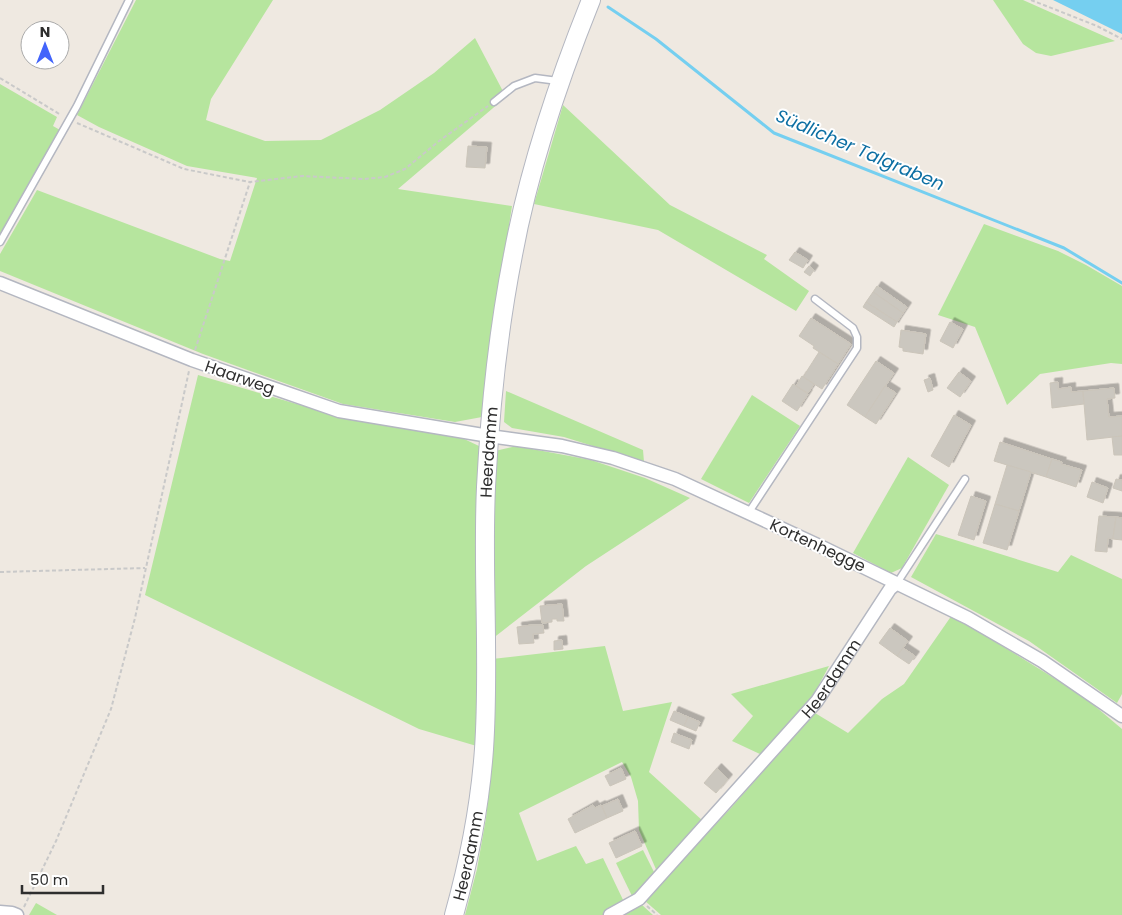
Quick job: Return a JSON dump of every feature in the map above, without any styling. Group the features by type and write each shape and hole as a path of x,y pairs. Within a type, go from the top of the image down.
{"street":[{"name":"Heerdamm","path":"454,915 468,866 484,749 486,694 486,490 489,436 494,385 513,256 535,163 560,81 591,0"},
{"name":"Haarweg","path":"0,283 192,360 339,411 489,436"},
{"name":"Kortenhegge","path":"489,436 562,446 614,458 674,479 749,512 984,627 1121,711"},
{"name":"Heerdamm","path":"610,915 640,899 817,701 890,589 897,583"},
{"path":"0,912 12,913 20,911"}],"lane":[{"path":"0,242 70,120 129,0"},
{"path":"494,102 514,86 535,78 560,81"},
{"path":"749,512 857,348 857,337 853,328 816,298"},
{"path":"897,583 965,479"}],"path":[{"path":"1031,0 1097,26 1122,39"},
{"path":"0,78 70,120 184,169 250,182 302,176 364,179 385,177 405,169 439,141 494,102"},
{"path":"20,911 56,841 111,709 135,618 192,360 250,182"},
{"path":"0,572 145,568"}],"green space":[{"path":"136,0 273,0 211,99 206,120 265,141 321,140 380,110 434,73 475,38 506,97 398,189 512,206 485,384 482,417 455,422 343,404 203,354 0,271 0,254 37,190 220,259 230,261 257,178 187,166 99,127 77,115"},
{"path":"993,0 1023,0 1115,41 1051,56 1036,53 1023,44"},
{"path":"0,84 57,117 53,126 60,130 0,234"},
{"path":"563,105 670,205 767,255 764,259 809,291 796,311 658,230 534,204"},
{"path":"984,224 1058,251 1122,286 1122,364 1111,363 1040,374 1007,405 975,327 938,315"},
{"path":"198,375 338,416 462,438 479,446 481,487 480,747 419,729 145,595"},
{"path":"506,391 643,450 644,462 564,437 512,428 504,422"},
{"path":"752,395 800,426 749,503 701,479"},
{"path":"516,446 591,460 645,478 690,498 586,566 492,639 492,488 495,451"},
{"path":"908,457 949,485 902,568 891,573 853,553"},
{"path":"936,534 1058,572 1071,555 1122,579 1122,694 1117,703 1029,641 911,577"},
{"path":"952,615 1083,696 1122,729 1122,915 661,915 644,900 730,809 815,713 848,733 882,699 904,684"},
{"path":"605,646 623,711 672,702 649,772 703,821 658,874 639,830 638,801 631,777 622,762 519,813 537,861 576,846 586,864 603,858 625,904 604,915 465,915 477,869 486,818 493,750 492,659"},
{"path":"829,666 812,698 762,755 732,741 753,716 731,694"},
{"path":"643,850 655,874 632,896 616,863"},
{"path":"36,903 57,915 29,915"},
{"path":"641,904 653,915 621,915"}],"water":[{"path":"1053,0 1122,0 1122,34"}],"building":[{"path":"468,146 487,147 485,168 466,167"},
{"path":"795,252 808,260 803,268 789,260"},
{"path":"809,266 814,270 810,276 804,272"},
{"path":"877,286 907,307 903,313 873,292"},
{"path":"873,292 903,313 897,322 866,302"},
{"path":"866,302 897,322 894,327 863,307"},
{"path":"811,318 851,344 838,364 813,348 814,346 799,336"},
{"path":"950,322 963,329 953,348 940,341"},
{"path":"901,330 926,334 923,354 903,351 903,348 899,347"},
{"path":"819,352 838,364 822,389 803,377"},
{"path":"876,361 894,373 865,417 847,405"},
{"path":"959,372 971,381 960,397 947,388"},
{"path":"802,376 814,384 808,393 796,386"},
{"path":"930,378 933,390 928,392 924,380"},
{"path":"1058,382 1058,389 1071,387 1071,392 1083,391 1084,404 1052,408 1050,383"},
{"path":"793,384 808,394 797,411 782,401"},
{"path":"885,386 896,393 876,424 865,417"},
{"path":"1114,388 1115,398 1107,399 1109,417 1122,416 1122,436 1087,440 1083,391"},
{"path":"954,415 971,425 949,467 931,456"},
{"path":"1122,436 1122,455 1114,455 1112,437"},
{"path":"1000,442 1052,459 1046,477 994,461"},
{"path":"1052,459 1062,462 1061,464 1082,470 1076,487 1046,477"},
{"path":"1007,465 1031,472 1019,511 995,504"},
{"path":"1116,479 1122,480 1122,491 1113,488"},
{"path":"1092,482 1108,488 1103,503 1087,497"},
{"path":"971,496 986,501 974,540 958,535"},
{"path":"995,504 1019,511 1007,550 983,543"},
{"path":"1099,516 1116,517 1113,539 1108,538 1107,552 1095,551"},
{"path":"1116,517 1122,518 1122,540 1113,539"},
{"path":"562,604 564,621 552,619 552,622 542,623 540,606"},
{"path":"543,625 544,633 533,634 534,643 519,644 517,627"},
{"path":"890,628 908,641 897,656 879,643"},
{"path":"562,640 563,649 554,650 554,641"},
{"path":"903,648 915,656 909,664 897,656"},
{"path":"674,711 688,717 684,726 670,720"},
{"path":"688,717 700,722 696,731 684,726"},
{"path":"674,733 692,740 689,749 671,742"},
{"path":"621,768 626,779 610,786 605,776"},
{"path":"717,768 728,779 716,793 704,783"},
{"path":"618,799 623,811 607,818 602,806"},
{"path":"593,805 595,808 601,805 607,818 575,833 568,819"},
{"path":"635,831 642,846 616,858 609,843"}],"waterway":[{"name":"Südlicher Talgraben","path":"608,7 656,39 774,133 1064,248 1122,283"}]}
